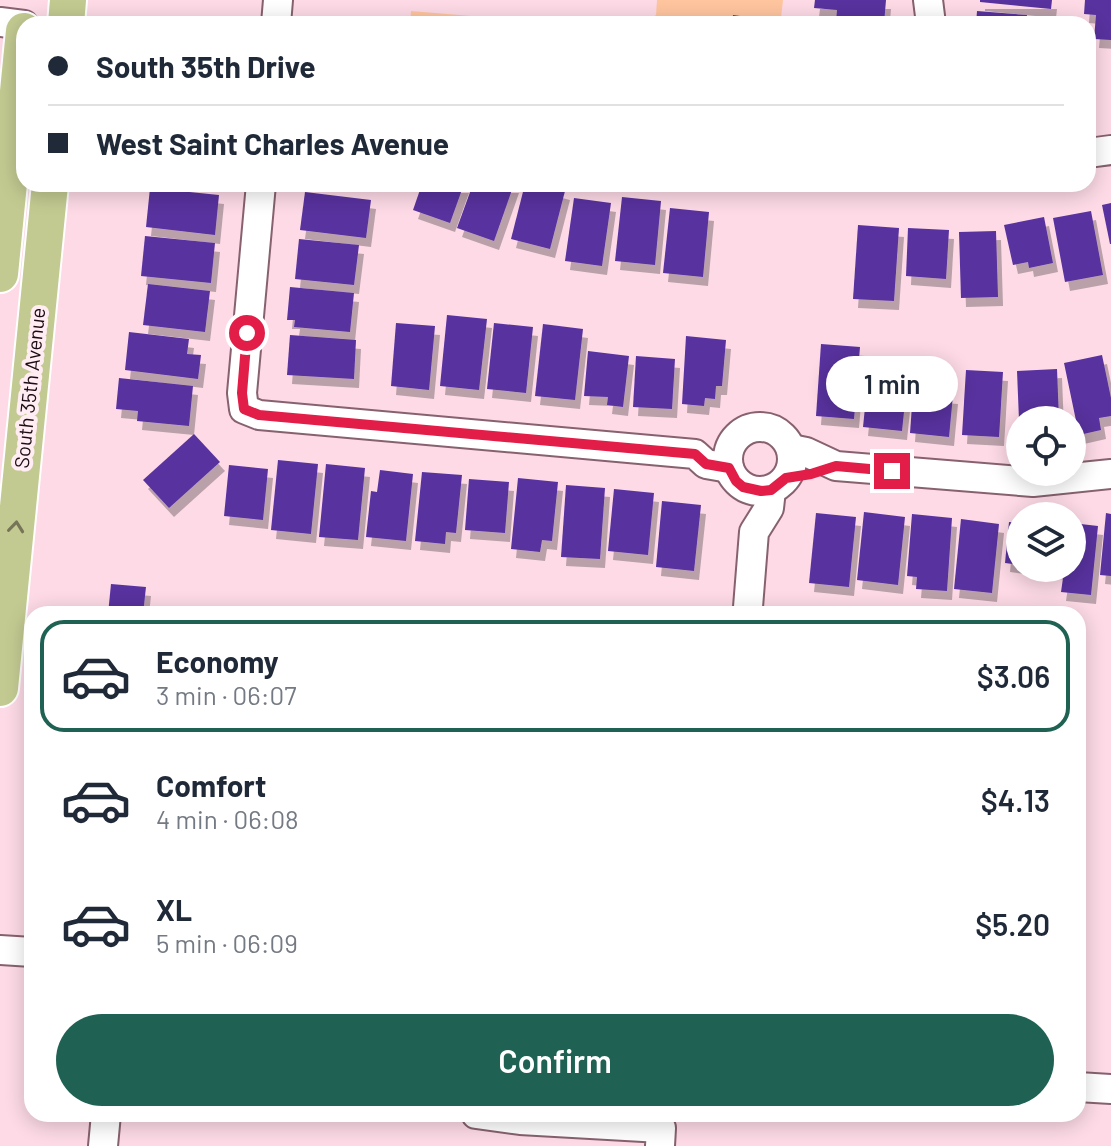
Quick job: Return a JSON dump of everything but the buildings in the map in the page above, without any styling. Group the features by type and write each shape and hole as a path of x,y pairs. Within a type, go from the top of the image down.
{"main road":[{"path":"0,274 16,112"},
{"name":"South 35th Avenue","path":"0,688 49,192"}],"street":[{"path":"260,192 242,393 244,409 259,415 695,454 706,464 752,473 811,474 836,466"},
{"path":"748,606 754,532 769,508 752,473 747,429 768,427 786,439 793,460 752,473"},
{"path":"791,449 806,452 836,466 1033,482 1111,474"},
{"path":"0,950 24,952"},
{"path":"1086,1087 1111,1089"},
{"path":"103,1146 105,1122"},
{"path":"552,1122 662,1129"}],"shaded area":[{"path":"657,0 783,0 781,16 656,15"},
{"path":"411,11 472,16 411,16"}],"route":[{"path":"247,333 242,393 244,409 259,415 695,454 706,464 729,468 736,481 752,491 771,490 786,478 836,466 892,471"}]}
